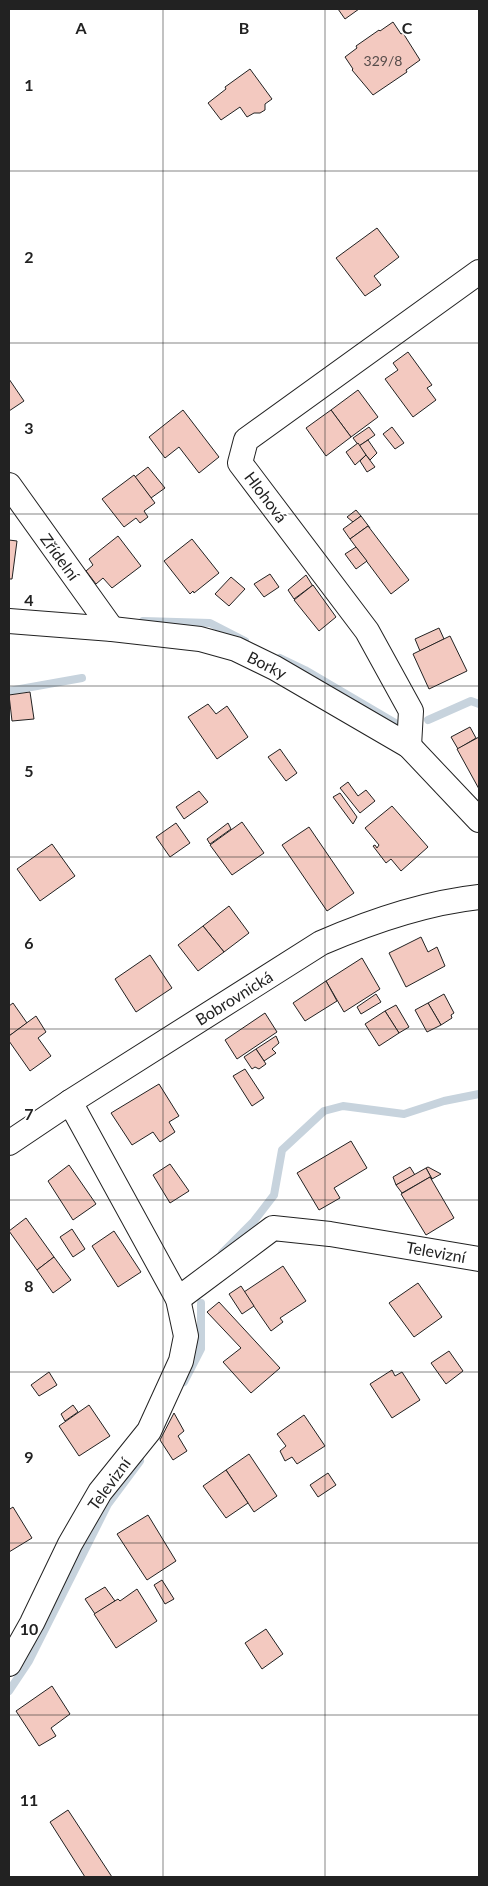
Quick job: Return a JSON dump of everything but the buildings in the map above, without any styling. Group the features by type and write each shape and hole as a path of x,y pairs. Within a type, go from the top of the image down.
{"street":[{"name":"Hlohová","path":"409,746 412,711 367,631 240,463 246,440 479,272"},
{"name":"Zřídelní","path":"9,485 112,629"},
{"name":"Borky","path":"9,621 112,629 200,639 236,649 275,668 409,746 479,820"},
{"name":"Bobrovnická","path":"9,1143 70,1102 321,943 354,928 422,906 479,897"},
{"name":"Televizní","path":"9,1664 32,1623 75,1536 100,1492 149,1431 181,1361 186,1336 178,1299 70,1102"},
{"name":"Televizní","path":"178,1299 273,1228 330,1234 479,1259"}],"waterway":[{"path":"143,621 210,623 245,641"},
{"path":"280,658 305,670 402,727"},
{"path":"9,691 82,678"},
{"path":"428,720 471,701 479,704"},
{"path":"222,1253 254,1221 274,1195 282,1150 324,1111 343,1106 404,1114 444,1101 479,1094"},
{"path":"184,1382 201,1349 201,1303"},
{"path":"9,1691 29,1661 108,1504 140,1461"}]}
